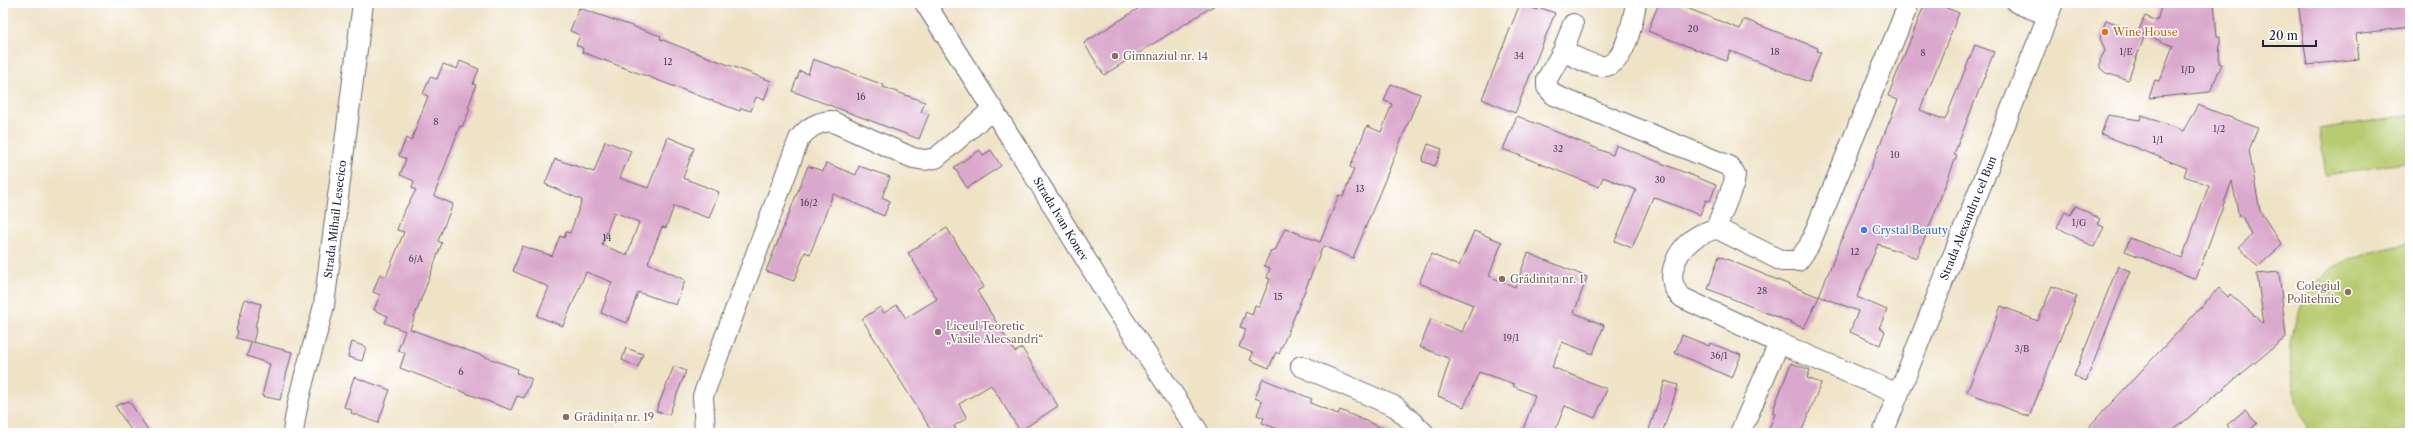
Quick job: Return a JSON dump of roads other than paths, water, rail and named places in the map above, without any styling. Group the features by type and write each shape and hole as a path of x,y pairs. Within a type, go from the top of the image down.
{"street":[{"name":"Strada Mihail Lesecico","path":"293,433 297,403 324,305 363,3"},
{"name":"Strada Ivan Konev","path":"925,3 993,109 1115,307 1199,433"},
{"path":"1563,51 1601,66 1613,62 1622,53 1632,23 1636,3"},
{"path":"1716,228 1782,261 1798,261 1809,246 1909,3"},
{"path":"2018,3 2050,9"},
{"name":"Strada Alexandru cel Bun","path":"1883,433 2050,9"},
{"path":"1573,24 1563,51 1547,79 1547,87 1554,95 1729,166 1735,174 1734,183 1716,228 1693,239 1685,247 1674,268 1671,283 1673,288 1683,298 1778,343 1898,394"},
{"path":"705,433 703,396 799,139 804,131 822,122 831,121 913,158 925,160 936,158 946,151 993,109"},
{"path":"1740,433 1778,343"},
{"path":"1302,366 1396,407 1424,433"}],"place":[{"name":"Wine House","path":"2105,32"},
{"name":"Gimnaziul nr. 14","path":"1115,56"},
{"name":"Crystal Beauty","path":"1864,230"},
{"name":"Grădinița nr. 1","path":"1502,279"},
{"name":"Colegiul Politehnic","path":"2348,292"},
{"name":"Liceul Teoretic „Vasile Alecsandri“","path":"938,332"},
{"name":"Grădinița nr. 19","path":"566,417"}]}
